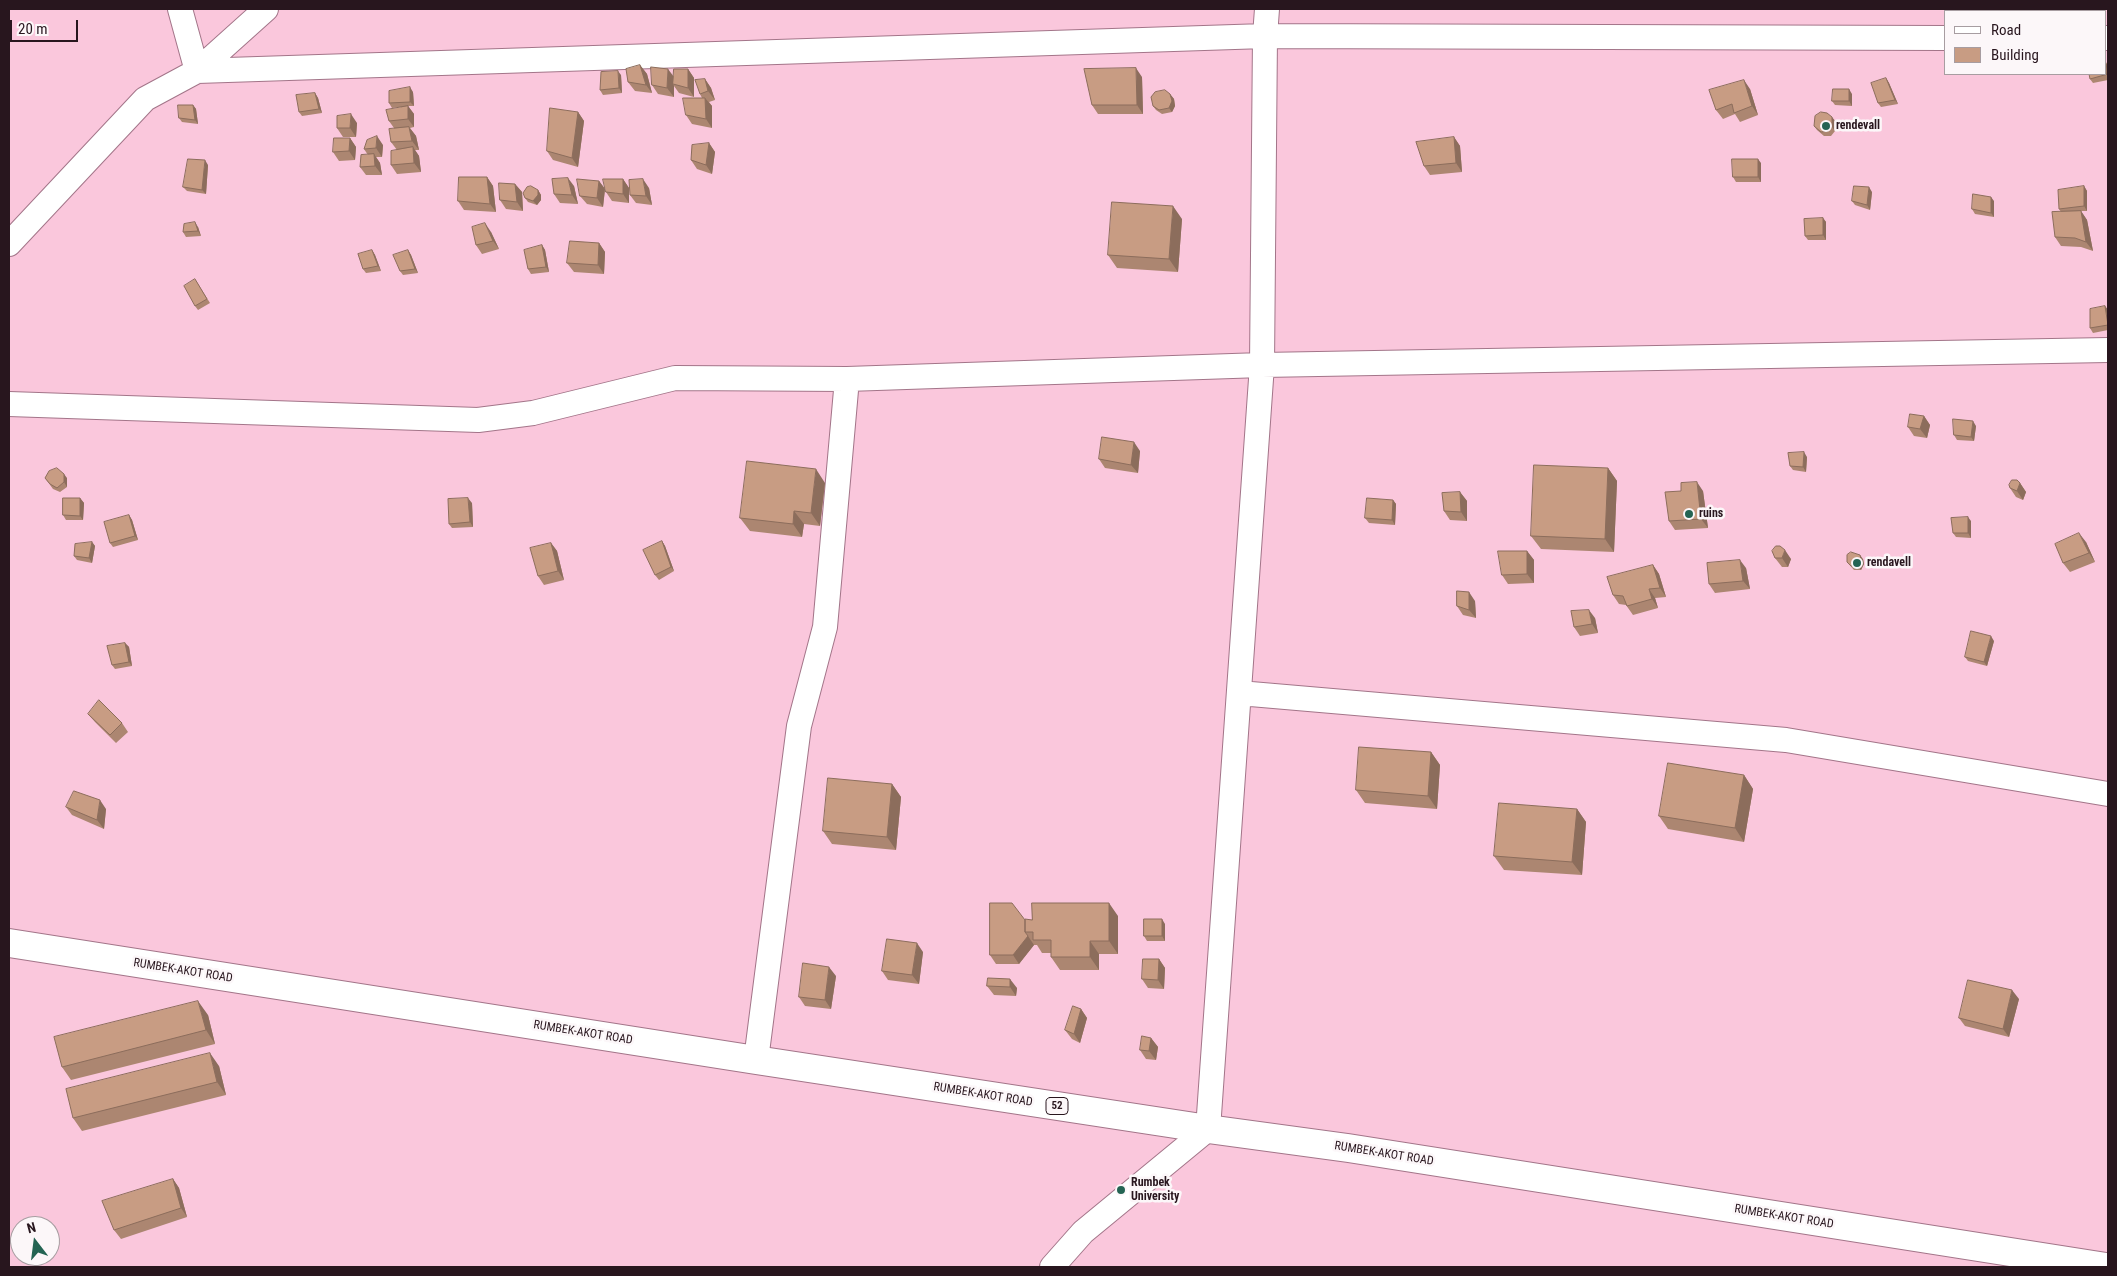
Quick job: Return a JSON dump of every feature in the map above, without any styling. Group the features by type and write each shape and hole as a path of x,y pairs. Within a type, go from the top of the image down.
{"main road":[{"name":"RUMBEK-AKOT ROAD","path":"9,943 756,1060 1208,1129 1348,1148 2105,1265"}],"street":[{"path":"180,9 197,70"},
{"path":"9,244 145,99 197,70 266,9"},
{"path":"1052,1267 1083,1232 1208,1129 1262,365 1265,36 1267,9"},
{"path":"197,70 1265,36 1944,38"},
{"path":"9,404 478,420 533,413 675,378 847,379 1262,365 2108,350"},
{"path":"756,1060 799,726 825,627 847,379"},
{"path":"1239,693 1786,740 2108,794"}],"building":[{"path":"640,65 646,85 628,82 626,69"},
{"path":"651,67 668,69 667,88 652,85"},
{"path":"1136,68 1137,105 1092,105 1084,69"},
{"path":"674,69 688,69 688,88 673,84"},
{"path":"618,71 619,88 600,90 601,72"},
{"path":"2089,75 2104,75 2090,79"},
{"path":"1886,78 1895,100 1878,103 1871,83"},
{"path":"705,79 708,91 700,94 695,80"},
{"path":"1744,80 1752,106 1734,113 1732,104 1716,110 1709,90"},
{"path":"410,87 410,102 389,103 389,91"},
{"path":"1833,89 1849,89 1849,101 1832,101"},
{"path":"1165,90 1170,94 1172,101 1169,108 1159,110 1153,106 1151,97 1155,92"},
{"path":"315,93 319,109 299,112 296,95"},
{"path":"683,98 705,98 706,119 686,115"},
{"path":"178,105 193,105 195,120 179,118"},
{"path":"408,106 408,119 389,121 386,110"},
{"path":"550,108 578,112 572,158 547,151"},
{"name":"rendevall","path":"1821,112 1827,113 1832,117 1832,127 1828,131 1821,132 1814,126 1815,116"},
{"path":"351,114 350,128 337,128 337,116"},
{"path":"409,127 412,141 391,142 389,129"},
{"path":"377,136 376,148 364,149 367,140"},
{"path":"1454,137 1456,163 1424,166 1416,142"},
{"path":"334,138 350,138 349,151 333,152"},
{"path":"709,143 706,165 691,160 692,145"},
{"path":"413,147 414,163 391,165 391,151"},
{"path":"374,154 375,166 360,167 361,155"},
{"path":"188,159 205,160 202,190 183,187"},
{"path":"1732,159 1758,159 1758,177 1733,177"},
{"path":"459,177 487,177 490,204 458,201"},
{"path":"568,178 572,195 554,194 552,179"},
{"path":"577,179 599,181 597,198 580,196"},
{"path":"603,179 623,179 623,194 606,192"},
{"path":"643,179 646,196 630,195 629,180"},
{"path":"499,183 515,184 517,202 500,200"},
{"path":"531,186 538,190 538,195 533,201 525,198 523,193 527,187"},
{"path":"1854,186 1869,187 1867,205 1852,201"},
{"path":"2084,186 2084,206 2059,209 2058,190"},
{"path":"1973,194 1991,197 1991,213 1972,209"},
{"path":"1112,202 1173,206 1169,259 1108,255"},
{"path":"2081,211 2086,242 2075,238 2055,237 2052,212"},
{"path":"1823,218 1823,235 1805,236 1804,219"},
{"path":"195,222 198,231 183,232 184,224"},
{"path":"485,223 493,241 476,245 472,227"},
{"path":"570,241 599,243 598,265 567,263"},
{"path":"542,245 546,267 528,269 524,250"},
{"path":"372,250 378,266 363,269 358,254"},
{"path":"408,250 415,269 400,271 393,255"},
{"path":"195,279 207,299 195,306 184,286"},
{"path":"2105,306 2108,325 2090,328 2090,309"},
{"path":"1910,414 1924,416 1920,429 1908,427"},
{"path":"1953,419 1973,421 1971,437 1954,435"},
{"path":"1102,437 1134,442 1131,465 1099,459"},
{"path":"1804,452 1803,467 1790,466 1788,453"},
{"path":"747,461 816,469 811,513 794,511 793,524 740,518"},
{"path":"1534,465 1608,468 1605,539 1531,536"},
{"path":"57,468 64,474 64,482 57,488 45,478 49,471"},
{"path":"2012,480 2017,480 2020,483 2017,491 2010,488 2009,485"},
{"path":"1697,482 1701,519 1669,521 1665,492 1681,491 1681,483"},
{"path":"1460,492 1461,512 1444,511 1442,493"},
{"path":"63,498 80,498 80,516 63,515"},
{"path":"468,498 470,522 449,524 448,499"},
{"path":"1367,498 1393,500 1392,520 1365,518"},
{"path":"129,515 135,536 110,543 104,522"},
{"path":"1968,517 1968,533 1953,533 1951,518"},
{"path":"2079,533 2089,553 2063,563 2055,544"},
{"path":"662,541 671,567 655,575 643,550"},
{"path":"92,542 89,558 74,556 75,544"},
{"path":"551,543 558,571 538,576 530,548"},
{"path":"1776,546 1780,546 1785,550 1782,558 1775,558 1772,551"},
{"path":"1498,551 1527,551 1527,574 1502,575"},
{"path":"1851,552 1860,555 1861,559 1858,565 1851,566 1847,562 1847,555"},
{"path":"1740,560 1743,581 1709,584 1707,563"},
{"path":"1653,565 1660,588 1649,589 1652,599 1627,606 1623,596 1613,595 1607,577"},
{"path":"1457,591 1469,592 1469,610 1457,606"},
{"path":"1589,610 1592,624 1574,627 1571,611"},
{"path":"1971,631 1991,636 1984,662 1965,657"},
{"path":"125,643 129,662 112,665 107,646"},
{"path":"99,700 122,723 110,735 88,714"},
{"path":"1359,747 1431,752 1428,796 1356,790"},
{"path":"1668,763 1744,775 1735,828 1659,816"},
{"path":"828,778 892,784 887,837 823,831"},
{"path":"74,791 100,800 97,820 66,807"},
{"path":"1499,803 1577,809 1572,862 1494,856"},
{"path":"990,903 1012,903 1025,920 1025,932 1028,936 1013,955 990,955"},
{"path":"1032,903 1109,903 1109,941 1090,941 1090,957 1051,957 1051,940 1033,940 1033,932 1025,932 1025,919 1032,920"},
{"path":"1144,919 1162,919 1162,936 1144,936"},
{"path":"887,939 917,943 912,975 882,971"},
{"path":"1143,959 1159,959 1158,980 1142,979"},
{"path":"803,963 829,967 825,1000 799,997"},
{"path":"988,978 1010,979 1010,987 987,986"},
{"path":"1968,980 2012,990 2003,1029 1959,1018"},
{"path":"198,1001 206,1030 62,1067 54,1037"},
{"path":"1073,1006 1081,1009 1074,1034 1065,1030"},
{"path":"1142,1036 1151,1038 1149,1051 1140,1050"},
{"path":"210,1053 217,1082 73,1118 66,1089"},
{"path":"173,1179 181,1208 114,1230 102,1201"}],"place":[{"name":"rendevall","path":"1826,126"},
{"name":"ruins","path":"1689,514"},
{"name":"rendavell","path":"1857,563"},
{"name":"Rumbek University","path":"1121,1190"}]}
